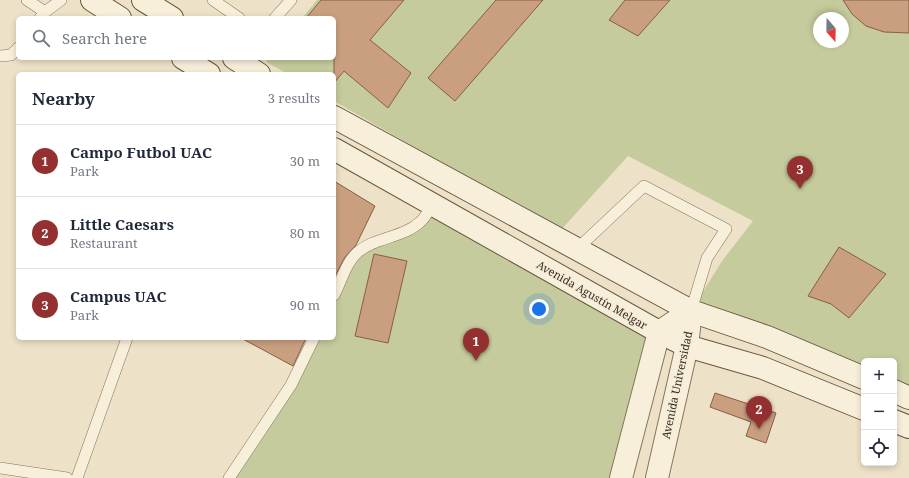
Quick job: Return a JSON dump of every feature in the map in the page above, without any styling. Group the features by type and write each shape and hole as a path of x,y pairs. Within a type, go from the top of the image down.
{"main road":[{"path":"92,0 117,16"},
{"path":"144,0 169,16"},
{"path":"186,60 206,72"},
{"path":"237,60 256,72"},
{"path":"336,118 690,312 767,337 861,377"},
{"name":"Avenida Agustín Melgar","path":"336,150 659,332 687,346 763,368 861,408"},
{"name":"Avenida Universidad","path":"659,332 690,312"},
{"name":"Avenida Universidad","path":"657,478 687,346 690,312"},
{"path":"620,478 659,332"},
{"path":"897,392 909,398"},
{"path":"897,422 909,427"}],"lane":[{"path":"27,0 42,15 61,0"},
{"path":"213,0 236,16"},
{"path":"277,16 291,0"},
{"path":"0,56 11,55 16,50"},
{"path":"576,250 644,186 726,229 708,258 690,312"},
{"path":"336,292 350,262 357,252 366,246 405,231 420,222 432,204"},
{"path":"77,478 126,340"},
{"path":"229,478 291,385 313,340"},
{"path":"0,468 67,478"}],"green space":[{"path":"317,0 909,0 909,400 897,395 897,358 861,358 861,381 691,311 722,261 753,221 628,156 560,231 336,102 336,72 284,72 266,62 268,60 336,60 336,16 304,16"},
{"path":"432,205 659,332 611,478 229,478 313,340 336,340 336,292 366,246 420,222"}],"building":[{"path":"321,0 404,0 370,40 411,73 388,108 344,71 336,81 334,60 336,60 336,16 308,16"},
{"path":"496,0 543,0 455,101 428,78"},
{"path":"625,0 670,0 638,36 609,20"},
{"path":"843,0 909,0 909,33 884,32 866,26 852,14"},
{"path":"336,182 375,206 356,245 345,257 336,274"},
{"path":"839,247 886,274 849,318 831,304 808,296"},
{"path":"374,254 407,261 388,343 355,336"},
{"path":"245,340 305,340 293,366"},
{"path":"715,393 776,413 766,443 746,436 751,422 710,407"}],"place":[{"name":"Campus UAC","path":"800,189"},
{"name":"Campo Futbol UAC","path":"476,361"},
{"name":"Little Caesars","path":"759,429"}]}
